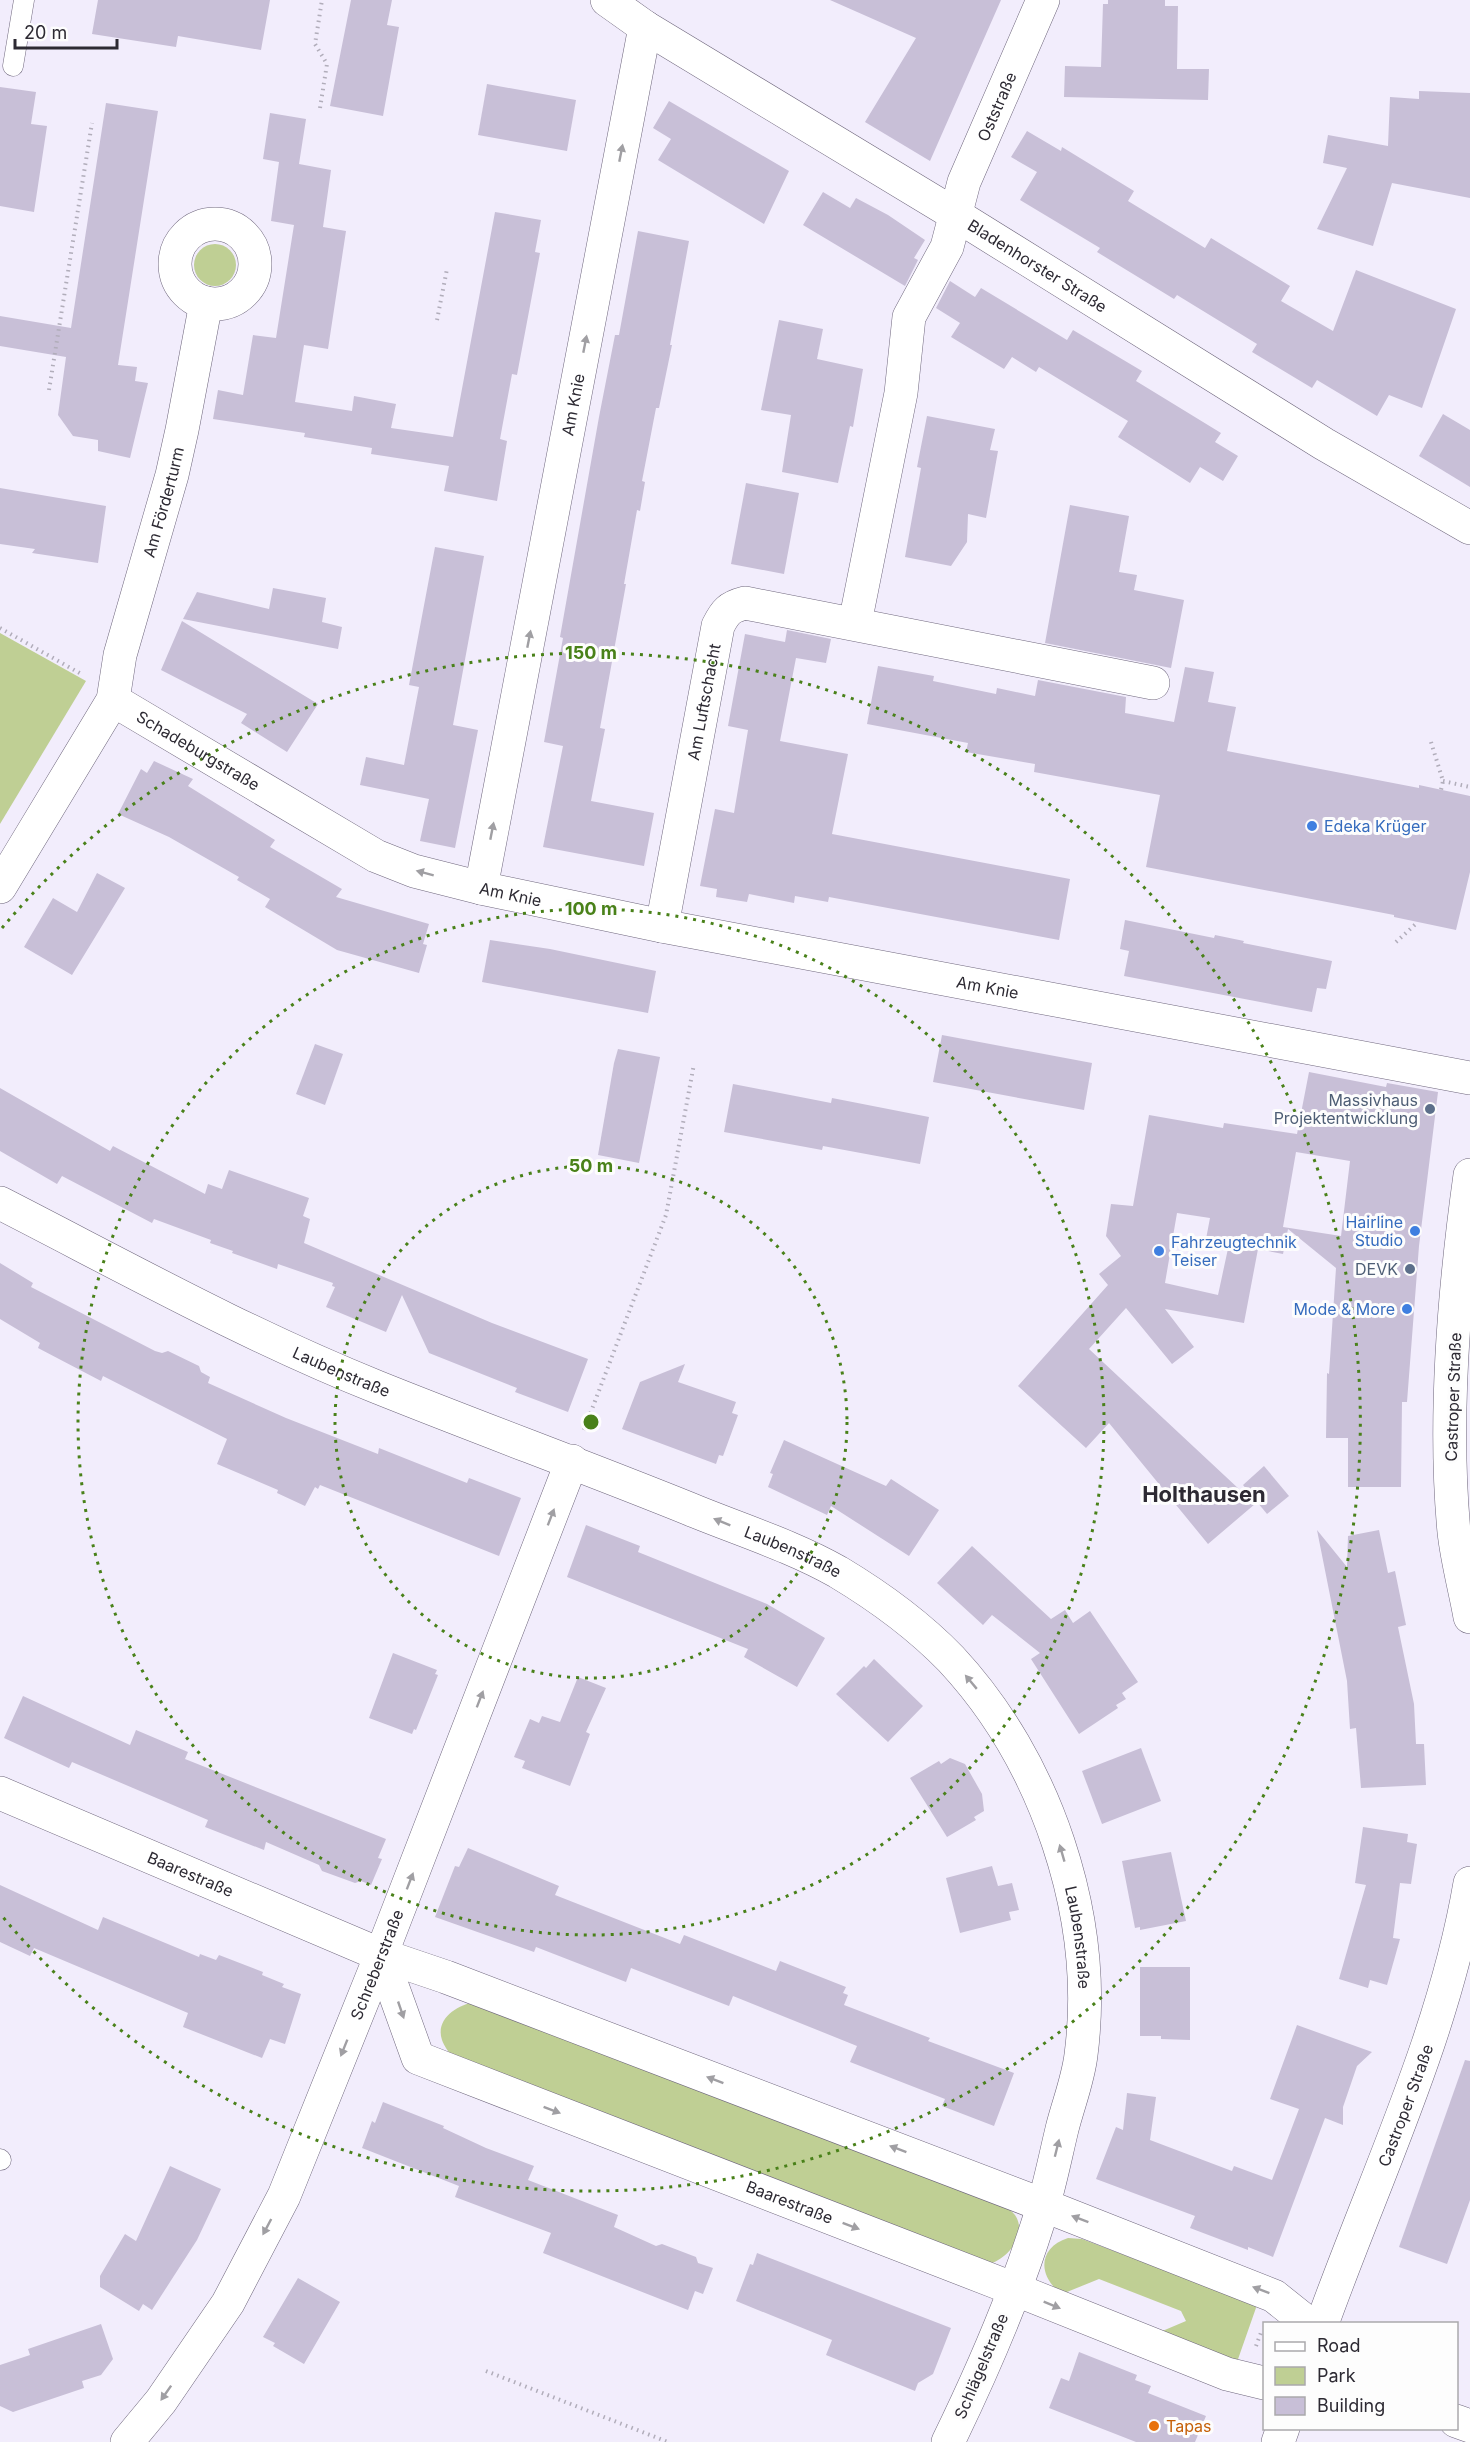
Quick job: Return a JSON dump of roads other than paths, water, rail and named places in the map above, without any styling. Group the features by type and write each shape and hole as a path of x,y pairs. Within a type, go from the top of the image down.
{"street":[{"name":"Bladenhorster Straße","path":"607,0 645,27 956,215 1324,444 1470,528"},
{"name":"Oststraße","path":"956,215 964,182 1043,0"},
{"name":"Am Knie","path":"645,27 481,888 662,926 1470,1078"},
{"path":"855,623 901,393 909,317 947,247 956,215"},
{"name":"Am Förderturm","path":"113,700 120,655 172,475 206,303"},
{"name":"Am Luftschacht","path":"662,926 718,626 724,613 732,606 745,603 855,623 1153,683"},
{"path":"0,887 113,700"},
{"name":"Schadeburgstraße","path":"113,700 376,856 414,871 481,888"},
{"name":"Castroper Straße","path":"1470,1175 1459,1268 1450,1443 1455,1535 1470,1617"},
{"name":"Laubenstraße","path":"0,1203 125,1270 314,1362 572,1461 832,1568 905,1618 949,1657 981,1695 1040,1792 1062,1851 1075,1905 1081,1944 1083,2009 1081,2058 1043,2205 1014,2289"},
{"name":"Schreberstraße","path":"127,2442 161,2402 228,2303 284,2196 381,1955 572,1461"},
{"name":"Baarestraße","path":"0,1793 381,1955 446,1977 1043,2205 1274,2296 1306,2322"},
{"name":"Castroper Straße","path":"1323,2322 1430,2035 1450,1969 1470,1883"},
{"name":"Baarestraße","path":"381,1955 418,2058 1254,2381"},
{"name":"Schlägelstraße","path":"948,2442 1014,2289"}],"lane":[{"path":"14,66 24,0"}],"place":[{"name":"Edeka Krüger","path":"1312,826"},
{"name":"Massivhaus Projektentwicklung","path":"1430,1109"},
{"name":"Hairline Studio","path":"1415,1231"},
{"name":"Fahrzeugtechnik Teiser","path":"1159,1251"},
{"name":"DEVK","path":"1410,1269"},
{"name":"Mode & More","path":"1407,1309"},
{"name":"Tapas","path":"1154,2426"}],"district":[{"name":"Holthausen","path":"1204,1494"}]}
